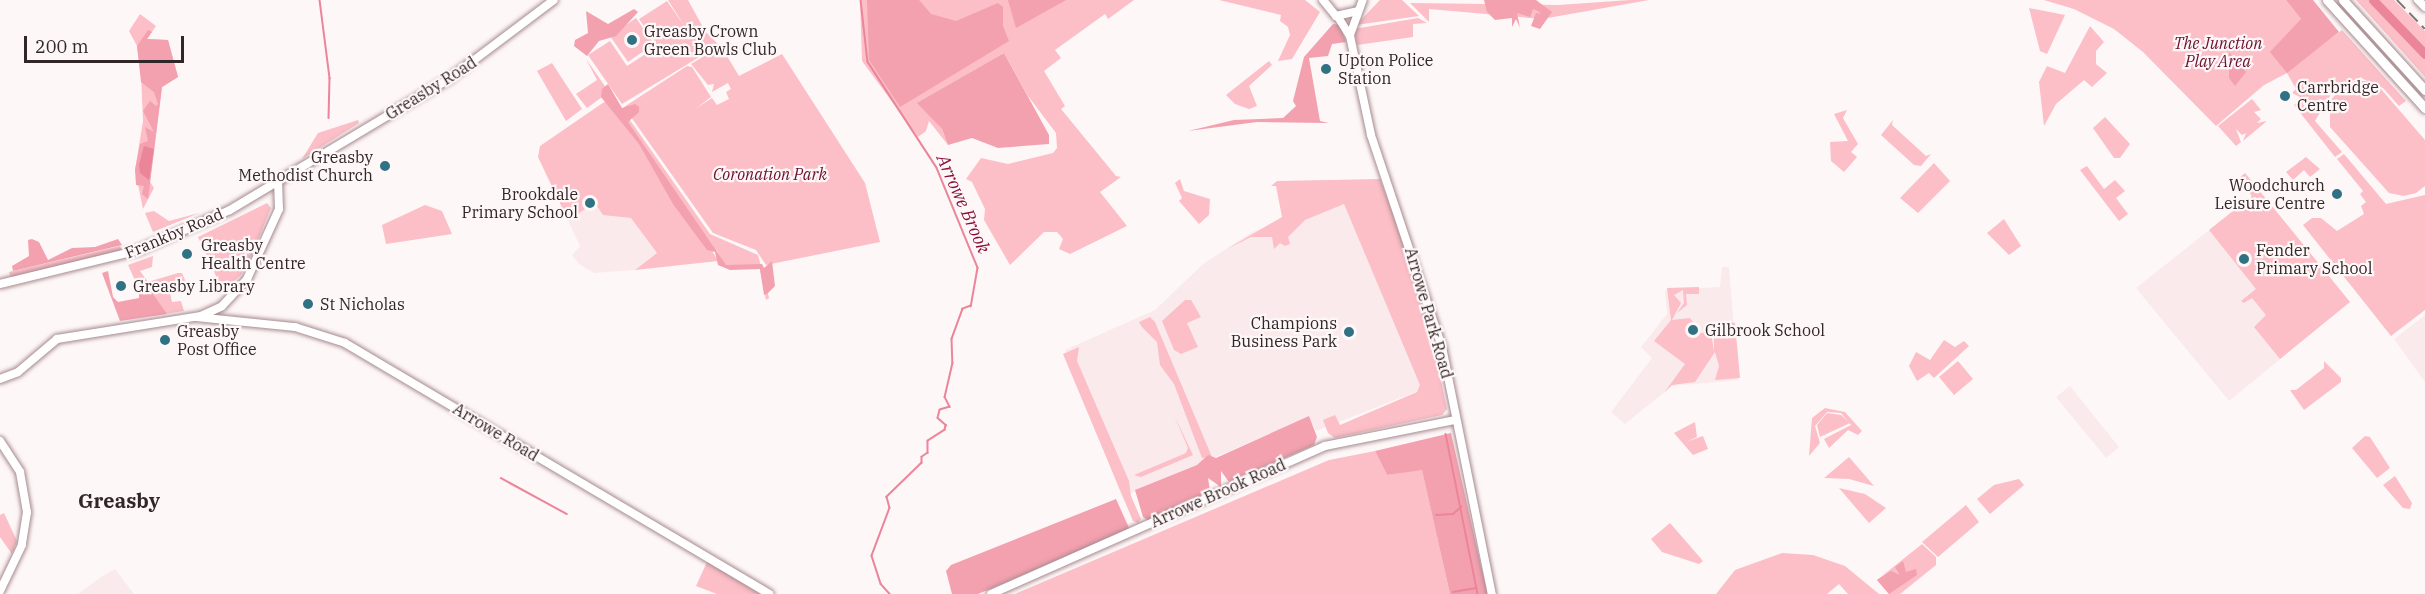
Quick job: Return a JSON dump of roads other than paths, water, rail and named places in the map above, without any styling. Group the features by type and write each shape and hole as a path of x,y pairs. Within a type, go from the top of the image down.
{"highway":[{"path":"2326,0 2425,108"},
{"path":"2343,0 2425,90"}],"main road":[{"name":"Arrowe Park Road","path":"1314,0 1323,3 1338,17 1350,36 1373,141 1439,338 1492,594"},
{"path":"1338,17 1371,0"},
{"name":"Arrowe Park Road","path":"1350,36 1360,6"}],"street":[{"name":"Greasby Road","path":"303,167 449,80 554,0"},
{"path":"2418,0 2425,7"},
{"name":"Frankby Road","path":"0,284 139,250 191,229 269,189 303,167"},
{"path":"0,379 18,372 57,339 196,317 222,306 247,279 279,209 278,183"},
{"path":"269,189 279,209"},
{"path":"221,319 222,306"},
{"name":"Arrowe Road","path":"196,317 295,327 345,343 770,594"},
{"name":"Arrowe Brook Road","path":"991,594 1325,446 1455,420"},
{"path":"0,441 21,472 27,512 22,545 0,591"}],"waterway":[{"path":"320,0 330,78 329,118"},
{"name":"Arrowe Brook","path":"861,0 868,62 937,168 978,268 971,306 963,309 952,339 953,363 945,397 950,407 940,410 938,418 946,425 945,430 928,441 928,453 922,457 922,463 887,497 890,508 872,556 881,584 890,594"},
{"path":"2373,0 2425,54"},
{"path":"1446,434 1478,594"},
{"path":"501,478 567,514"},
{"path":"1436,515 1453,514 1461,507"},
{"path":"1453,592 1476,588"}],"railway":[{"path":"2397,0 2425,29"}],"place":[{"name":"Greasby Crown Green Bowls Club","path":"632,40"},
{"name":"Upton Police Station","path":"1326,69"},
{"name":"Carrbridge Centre","path":"2285,96"},
{"name":"Greasby Methodist Church","path":"385,166"},
{"name":"Woodchurch Leisure Centre","path":"2337,194"},
{"name":"Brookdale Primary School","path":"590,203"},
{"name":"Greasby Health Centre","path":"187,254"},
{"name":"Fender Primary School","path":"2244,259"},
{"name":"Greasby Library","path":"121,286"},
{"name":"St Nicholas","path":"308,304"},
{"name":"Gilbrook School","path":"1693,330"},
{"name":"Champions Business Park","path":"1349,332"},
{"name":"Greasby Post Office","path":"165,340"}],"district":[{"name":"Greasby","path":"119,500"}],"park label":[{"name":"The Junction Play Area","path":"2218,52"},
{"name":"Coronation Park","path":"770,174"}]}
